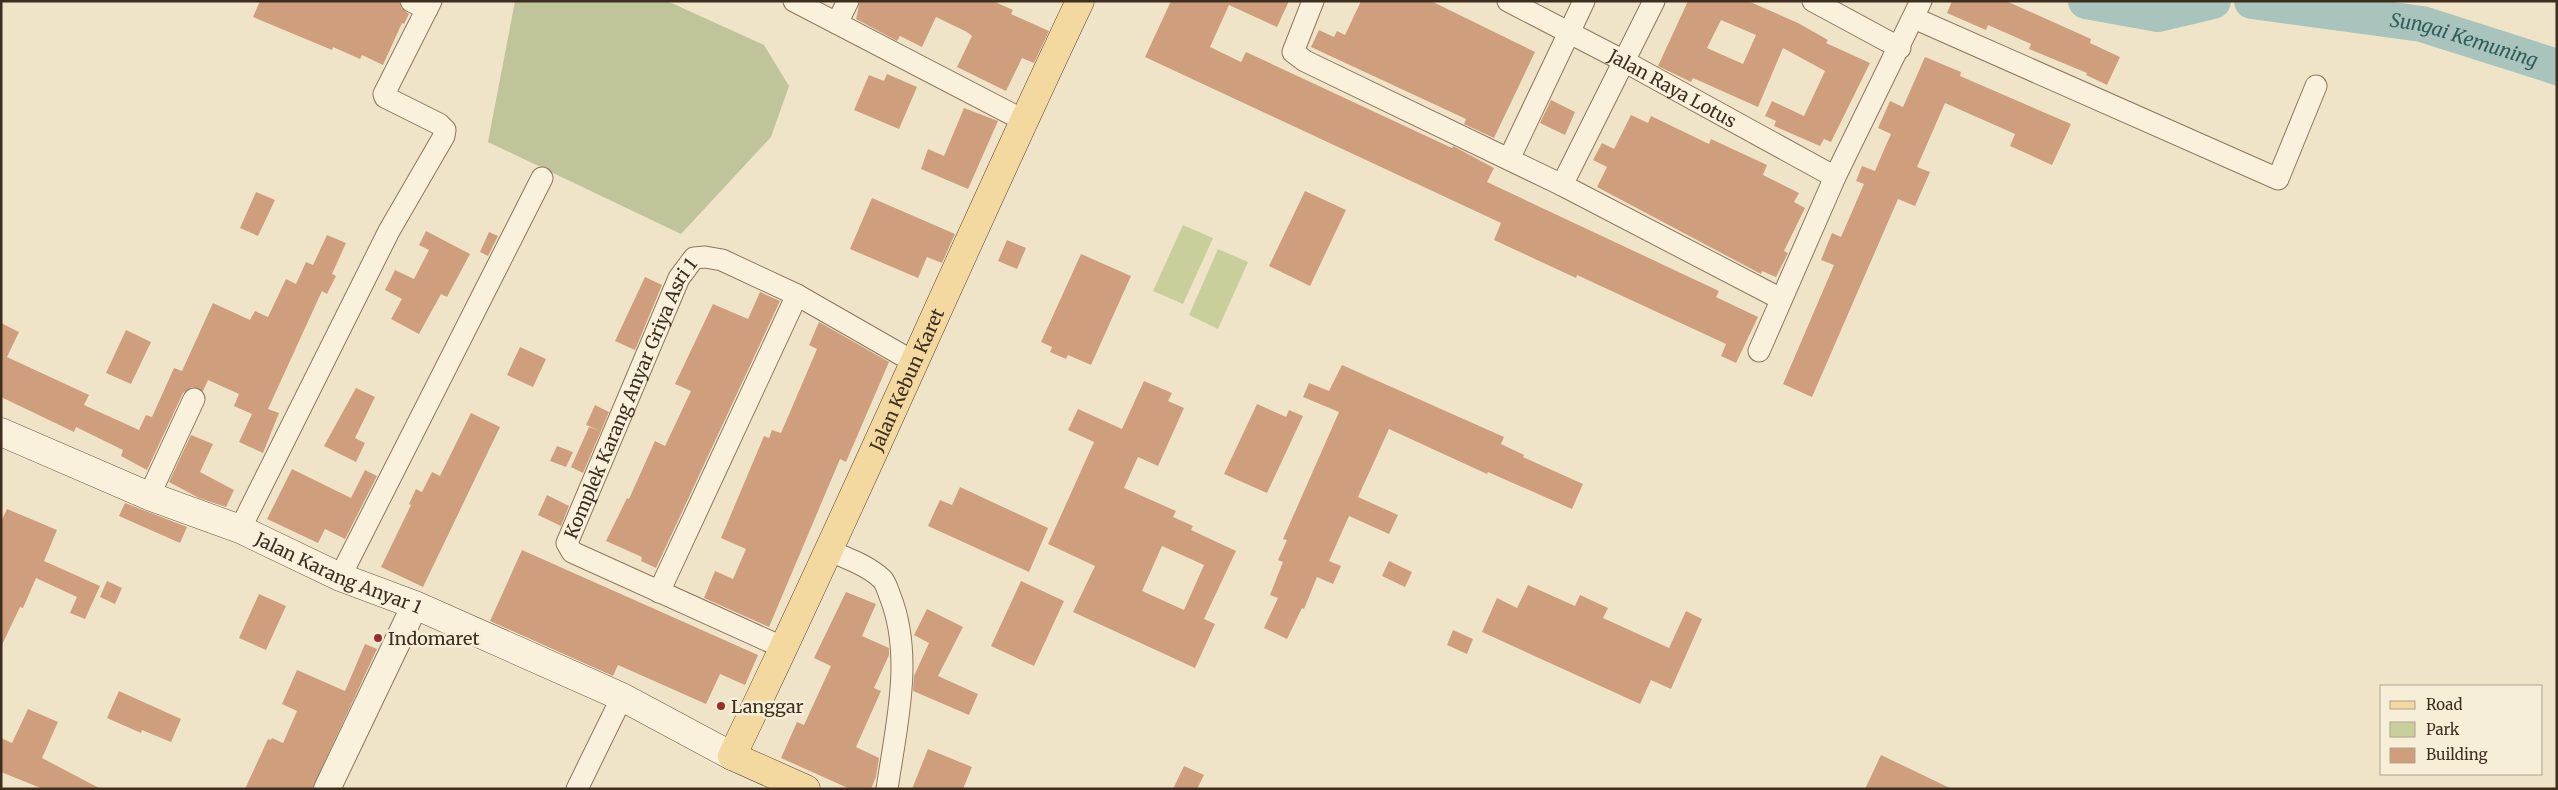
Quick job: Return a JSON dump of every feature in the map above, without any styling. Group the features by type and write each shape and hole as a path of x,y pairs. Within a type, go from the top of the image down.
{"main road":[{"name":"Jalan Kebun Karet","path":"732,756 784,648 1023,120 1080,1"},
{"name":"Jalan Karang Anyar 1","path":"1,432 149,496 240,529 340,577 415,605 622,697 732,756 806,789"}],"street":[{"path":"794,1 1023,120"},
{"path":"837,23 848,1"},
{"path":"1313,1 1293,52 1305,61 1338,79 1562,185 1781,299"},
{"name":"Jalan Raya Lotus","path":"1508,1 1622,60 1835,177"},
{"path":"1509,159 1584,1"},
{"path":"1562,185 1622,60 1654,1"},
{"path":"1813,1 1900,48"},
{"path":"240,529 389,231 444,136 445,130 439,124 385,97 384,89 423,4"},
{"path":"1759,351 1835,177 1917,10 2278,179 2316,86"},
{"path":"340,577 542,178"},
{"name":"Komplek Karang Anyar Griya Asri 1","path":"784,648 572,552 566,543 679,278 694,258 705,257 722,260 797,296 914,362"},
{"path":"659,592 797,296"},
{"path":"149,496 194,399"},
{"path":"828,551 846,557 883,580 897,613 902,643 898,715 887,789"},
{"path":"327,789 415,605"},
{"path":"576,789 622,697"}],"green space":[{"path":"515,1 667,1 764,45 789,86 771,137 681,234 488,142"},
{"path":"1183,225 1213,238 1183,304 1153,291"},
{"path":"1218,249 1248,262 1218,329 1189,315"}],"building":[{"path":"260,1 399,1 401,8 409,14 404,24 402,23 383,65 362,55 360,59 333,47 332,50 253,17"},
{"path":"860,1 993,1 1013,10 1011,14 1049,31 1034,63 1022,58 1006,91 957,67 972,36 967,32 936,17 922,47 900,36 897,41 856,19"},
{"path":"1171,1 1289,1 1277,27 1229,5 1210,47 1241,62 1246,52 1452,148 1453,146 1494,168 1487,182 1719,291 1716,297 1758,317 1736,363 1721,356 1726,344 1577,275 1576,278 1494,240 1501,223 1145,57"},
{"path":"1361,1 1431,1 1535,52 1494,138 1464,124 1466,119 1311,47 1319,30 1334,37 1337,31 1345,35"},
{"path":"1688,1 1748,1 1798,23 1828,40 1826,43 1870,63 1831,142 1824,139 1820,146 1774,126 1776,121 1765,116 1772,101 1804,116 1825,71 1783,48 1758,107 1693,78 1691,82 1658,66","holes":["1721,20 1756,35 1743,64 1707,48"]},
{"path":"1952,1 2006,1 2091,39 2090,43 2120,57 2107,85 2086,75 2087,73 2029,49 2031,44 1988,25 1986,30 1947,13"},
{"path":"1925,57 1961,72 1960,76 2071,124 2052,165 2010,146 2015,134 1945,103 1917,167 1930,172 1915,206 1898,199 1812,397 1783,384 1834,265 1821,260 1832,233 1841,237 1864,184 1856,181 1862,166 1875,171 1891,134 1878,128 1890,101 1903,107"},
{"path":"887,74 917,87 899,129 854,110 869,75 884,81"},
{"path":"1551,100 1575,112 1565,135 1540,123"},
{"path":"964,108 998,121 968,189 921,169 928,149 944,156"},
{"path":"1631,115 1648,123 1651,116 1709,144 1711,139 1767,165 1763,175 1799,193 1794,202 1805,208 1784,251 1788,253 1776,277 1762,271 1761,274 1597,187 1607,167 1593,160 1602,143 1614,149"},
{"path":"1305,191 1346,210 1310,286 1269,266"},
{"path":"256,192 275,200 258,236 240,228"},
{"path":"872,198 955,234 942,263 927,257 918,278 850,249"},
{"path":"426,231 470,254 447,297 441,294 419,334 391,319 402,299 385,290 395,270 414,279 429,250 419,245"},
{"path":"489,232 498,236 488,256 480,252"},
{"path":"327,235 346,243 332,274 336,276 327,294 322,291 268,409 279,413 263,453 239,442 252,414 234,406 239,394 208,380 203,391 192,387 183,393 147,470 121,456 123,450 76,427 74,432 1,397 1,323 19,332 7,357 89,395 84,405 139,430 146,415 152,417 174,368 182,371 213,303 250,320 255,311 268,317 286,279 296,284 306,262 313,265"},
{"path":"1007,240 1026,248 1017,269 998,261"},
{"path":"1081,254 1131,276 1091,365 1068,355 1066,359 1050,352 1052,347 1041,342"},
{"path":"645,277 662,285 635,350 615,341"},
{"path":"760,292 780,301 656,568 641,561 642,557 606,541 627,498 629,499 655,441 665,446 691,391 675,384 713,304 748,319"},
{"path":"819,322 889,362 846,462 840,459 769,627 704,598 715,571 733,579 746,549 721,538 764,436 769,438 772,430 781,433 817,349 809,345"},
{"path":"126,330 151,342 131,384 106,373"},
{"path":"520,347 546,359 533,387 507,375"},
{"path":"1342,365 1504,437 1501,444 1524,455 1523,457 1583,484 1572,509 1488,472 1487,474 1389,429 1358,497 1398,515 1389,534 1349,516 1329,561 1341,566 1333,584 1317,577 1304,609 1302,608 1287,639 1264,628 1278,598 1270,595 1283,562 1278,560 1287,540 1283,539 1339,412 1303,397 1309,383 1329,391"},
{"path":"1144,381 1172,393 1168,401 1184,408 1158,466 1138,457 1124,488 1176,511 1173,517 1193,526 1191,530 1236,551 1204,619 1215,624 1195,668 1073,612 1095,566 1048,544 1094,442 1068,430 1078,409 1122,429","holes":["1162,546 1204,565 1184,610 1142,591"]},
{"path":"356,388 375,397 355,438 365,443 356,462 324,446"},
{"path":"1257,404 1286,417 1289,410 1303,416 1267,493 1224,474"},
{"path":"595,405 609,412 601,431 586,425"},
{"path":"471,413 500,427 423,587 381,567 411,505 409,504 416,489 422,492 432,472 440,476"},
{"path":"589,427 601,431 583,473 571,467"},
{"path":"191,435 213,444 200,472 234,490 226,507 199,498 169,482"},
{"path":"557,446 573,452 566,467 550,461"},
{"path":"292,469 351,498 365,470 377,476 345,539 325,529 318,543 267,519"},
{"path":"960,487 1048,528 1029,572 928,526 940,500 952,505"},
{"path":"547,495 569,506 561,526 538,515"},
{"path":"125,503 187,527 180,543 119,516"},
{"path":"7,509 57,530 44,561 100,586 85,619 70,613 77,597 36,578 23,608 20,607 1,647 1,522"},
{"path":"522,550 758,655 745,685 720,674 706,704 618,665 613,676 490,621"},
{"path":"1389,561 1412,572 1405,587 1382,576"},
{"path":"107,581 122,588 115,604 100,597"},
{"path":"1021,581 1064,601 1034,666 991,646"},
{"path":"1528,585 1575,606 1580,595 1608,608 1603,618 1669,648 1686,611 1702,619 1671,689 1651,680 1640,704 1482,632 1497,598 1517,608"},
{"path":"846,592 876,604 862,636 889,648 889,655 874,688 881,691 856,747 879,758 876,777 871,789 850,789 781,758 797,722 804,725 831,666 814,658"},
{"path":"259,594 286,606 266,650 239,638"},
{"path":"927,609 963,627 938,676 978,694 969,715 913,691 914,676 929,643 914,635"},
{"path":"1453,630 1473,639 1467,654 1447,645"},
{"path":"365,644 377,649 312,789 245,789 268,739 271,740 272,738 283,743 297,711 282,704 297,670 345,691"},
{"path":"119,691 181,719 171,742 142,730 141,733 107,718"},
{"path":"28,709 58,722 42,758 101,789 43,789 1,772 1,738 12,743"},
{"path":"928,749 972,767 963,789 912,789"},
{"path":"1881,755 1952,789 1865,789"},
{"path":"1184,766 1204,775 1197,789 1173,789"}],"waterway":[{"name":"Sungai Kemuning","path":"2086,1 2158,14 2213,1"},
{"name":"Sungai Kemuning","path":"2252,1 2422,24 2557,67"}],"place":[{"name":"Indomaret","path":"378,638"},
{"name":"Langgar","path":"721,706"}]}
